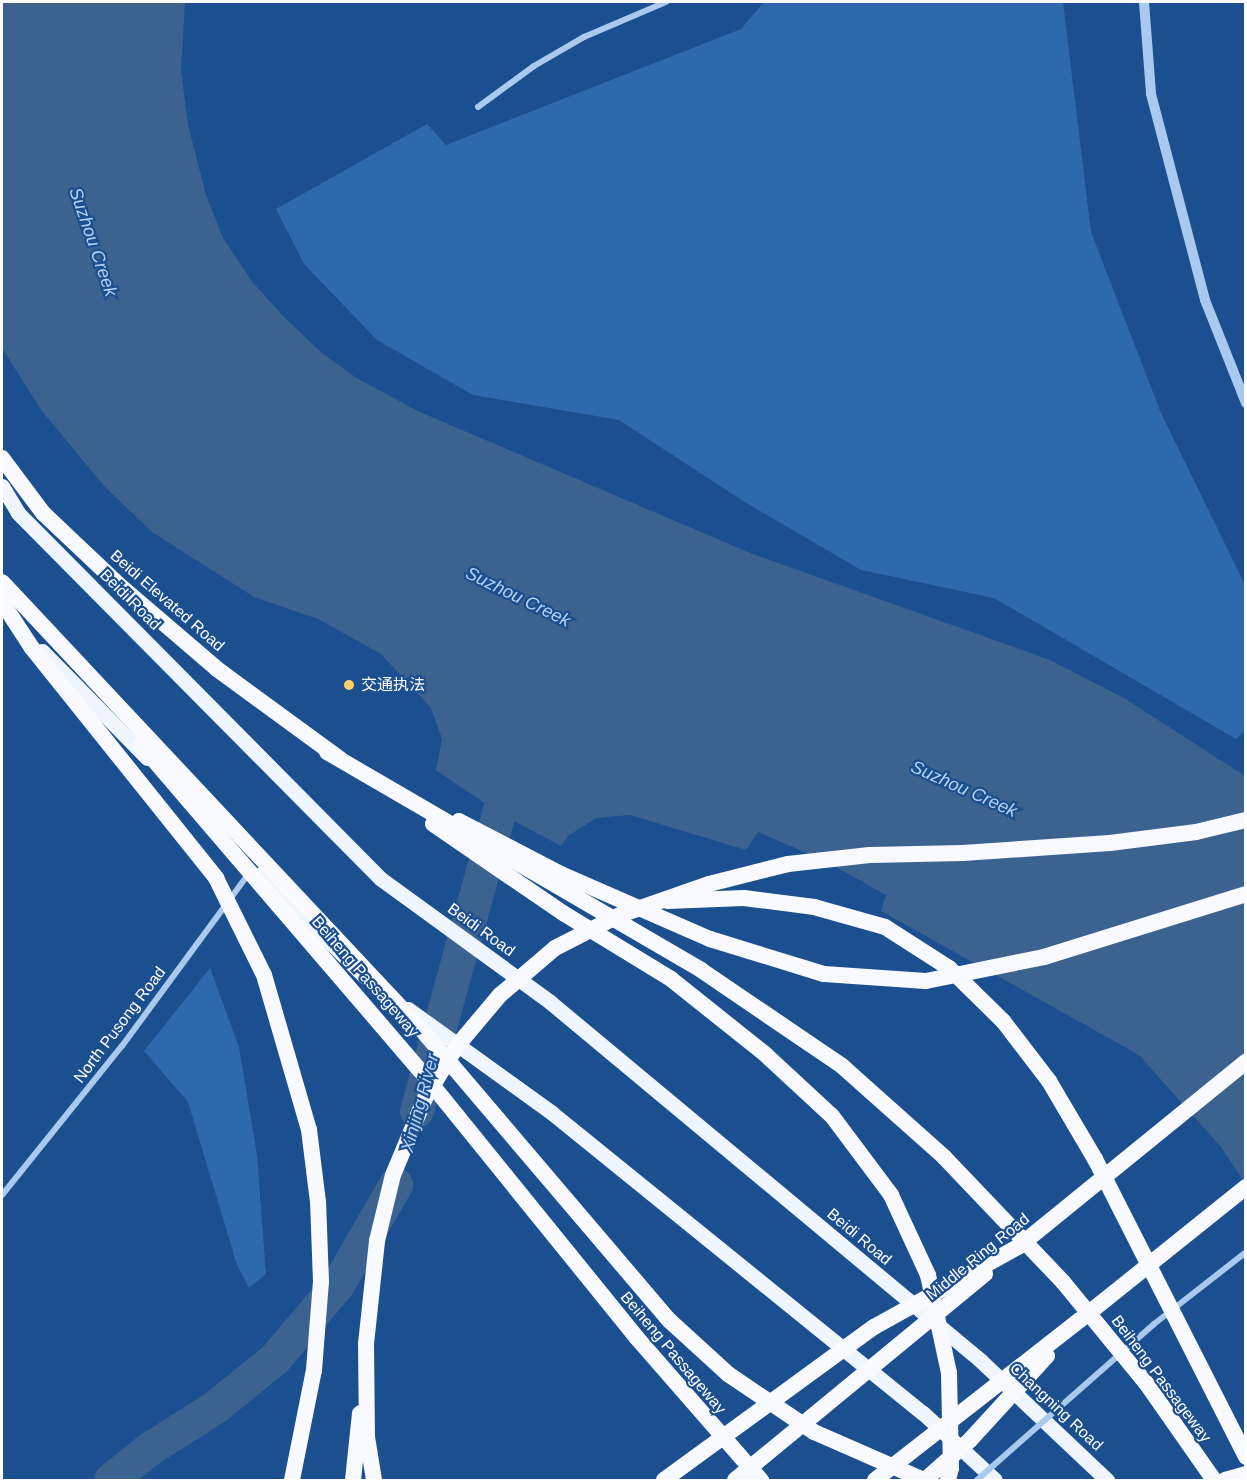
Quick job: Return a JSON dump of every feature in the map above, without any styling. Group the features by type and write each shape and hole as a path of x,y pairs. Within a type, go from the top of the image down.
{"highway":[{"name":"Beidi Elevated Road","path":"2,458 43,513 118,584 217,669 327,752"},
{"path":"2,584 422,1030 670,1322 728,1374 814,1432 924,1480 970,1440 1080,1320"},
{"name":"Beiheng Passageway","path":"2,584 413,1061 637,1338 761,1480"},
{"path":"2,602 32,648 216,878 264,975 309,1130 318,1202 321,1282 314,1370 292,1480"},
{"path":"327,752 561,874 710,939 824,974 926,981 1044,957 1245,894"},
{"path":"327,752 563,913 671,980 765,1053 832,1116 891,1195 928,1275 949,1373 951,1468 948,1480"},
{"name":"Beiheng Passageway","path":"327,752 701,970 842,1066 944,1157 1063,1282 1146,1383 1214,1480"},
{"path":"353,1480 377,1241 393,1175 425,1098 457,1046 500,996 555,948 620,915 788,864 870,855 963,853 1110,843 1196,832 1245,820"},
{"path":"660,901 744,898 814,907 885,927 949,968 1003,1021 1049,1081 1095,1159 1245,1457"},
{"name":"Middle Ring Road","path":"735,1480 1245,1062"},
{"path":"875,1480 1080,1320 1245,1187"},
{"path":"664,1480 873,1327 1018,1247"},
{"path":"366,1344 367,1437 374,1480"},
{"path":"1225,1480 1245,1474"}],"main road":[{"name":"Beidi Road","path":"2,486 18,513 381,879 550,1002 980,1360"},
{"path":"2,609 354,969 552,1113 922,1413 995,1480"},
{"name":"Changning Road","path":"980,1360 1107,1480"}],"street":[{"path":"478,107 534,66 584,37 666,2"},
{"path":"1144,2 1151,94 1205,300 1245,403"},
{"name":"North Pusong Road","path":"2,1195 122,1046 254,867"},
{"path":"977,1480 1154,1324 1245,1252"}],"shaded area":[{"path":"764,2 1063,2 1091,232 1161,413 1245,585 1245,731 1236,739 994,598 861,570 743,501 619,420 473,395 377,340 304,264 276,209 427,124 446,145 741,29"},
{"path":"210,968 239,1047 257,1155 266,1274 249,1288 237,1265 188,1102 144,1051"}],"water":[{"name":"Suzhou Creek","path":"2,2 185,2 181,70 188,125 206,195 223,238 253,283 285,318 322,353 358,379 420,412 750,553 1050,660 1124,698 1245,776 1245,1183 1221,1147 1139,1055 881,911 886,895 825,861 758,832 746,850 630,815 596,818 568,836 561,846 499,813 436,770 442,739 431,708 381,654 318,619 254,597 152,532 105,487 42,411 2,348"}],"waterway":[{"name":"Xinjing River","path":"417,1111 499,813 520,770"},
{"name":"Xinjing River","path":"111,1480 150,1449 216,1407 275,1359 338,1285 396,1185"}],"place":[{"name":"交通执法","path":"349,685"}]}
